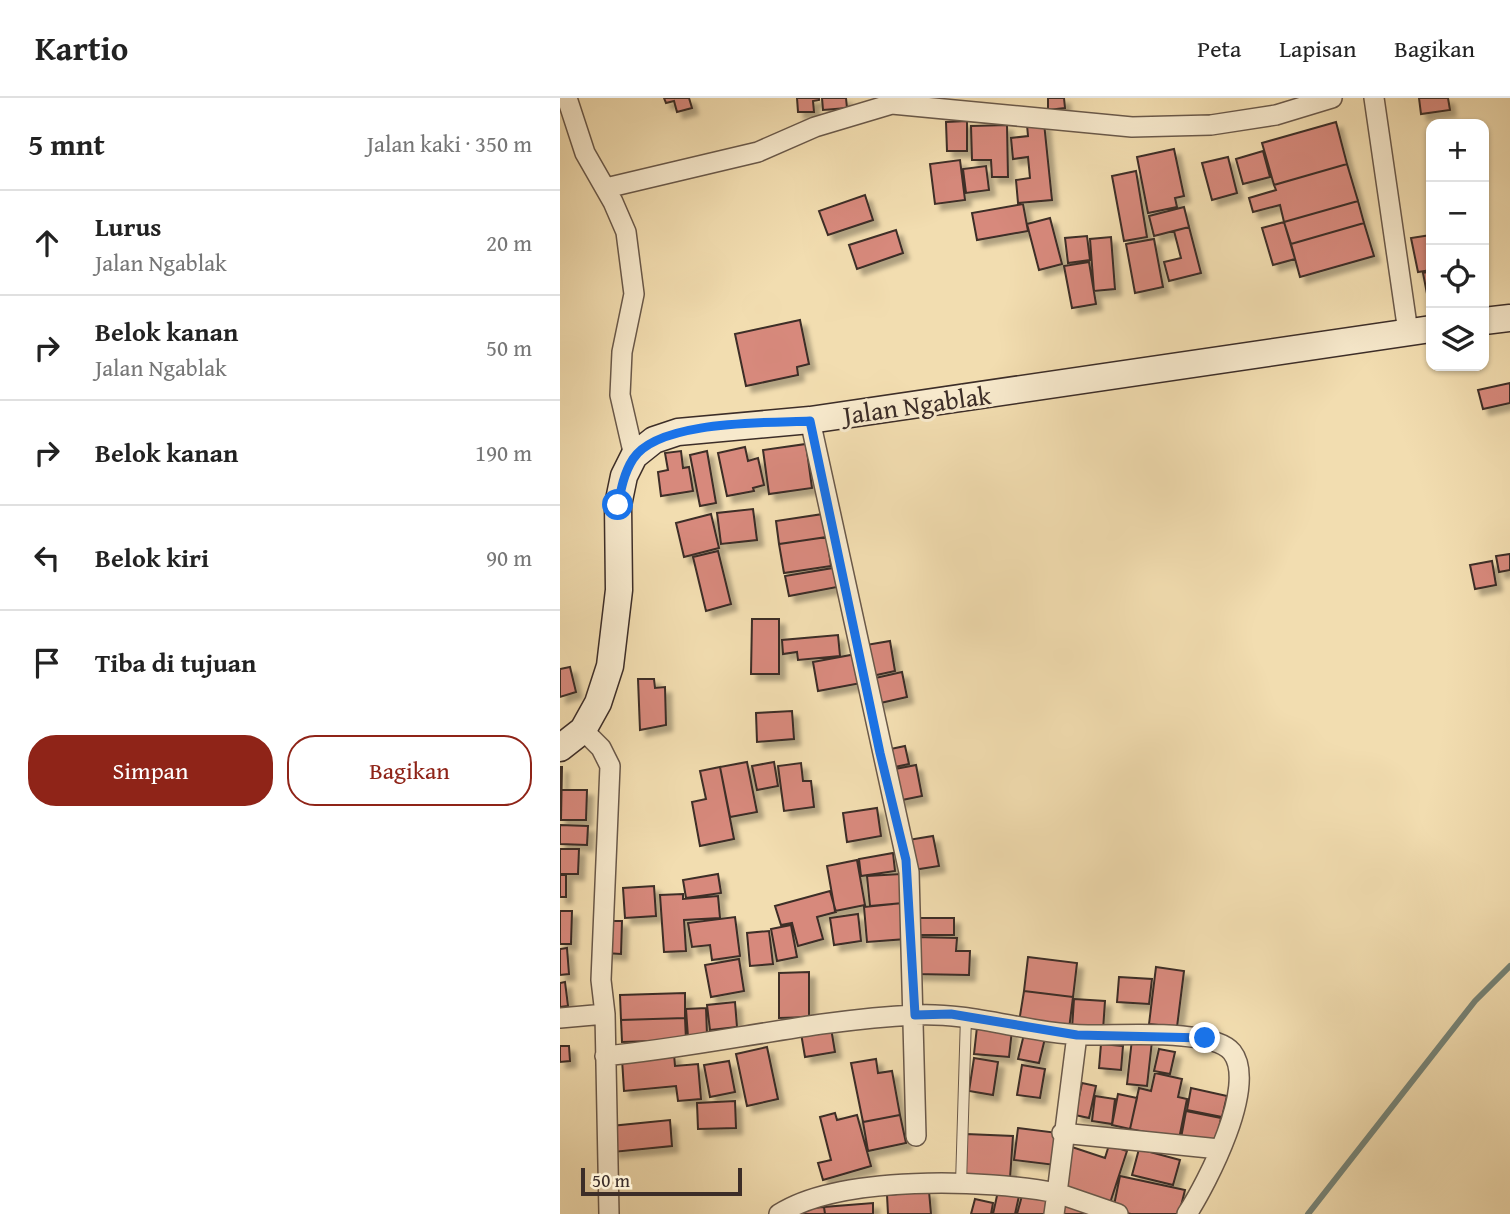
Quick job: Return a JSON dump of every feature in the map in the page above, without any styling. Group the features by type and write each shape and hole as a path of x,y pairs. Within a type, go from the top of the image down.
{"street":[{"path":"560,748 583,730 598,703 610,666 619,590 618,505 624,476 634,456 620,395 622,352 634,294 626,232 606,188 585,153 567,98"},
{"path":"606,188 758,152 815,127 892,104 1132,127 1211,125 1276,115 1332,98"},
{"path":"1374,98 1420,331"},
{"path":"1489,320 1510,318"},
{"name":"Jalan Ngablak","path":"634,456 654,440 678,432 810,421 1420,331"},
{"path":"810,421 880,753 906,860 915,1015 916,1136"},
{"path":"583,730 601,748 610,766 601,956 605,1014 609,1214"},
{"path":"560,1018 605,1014"},
{"path":"605,1056 675,1049 836,1021 915,1015 966,1016 1077,1035 1205,1038 1232,1051 1238,1065 1239,1087 1234,1113 1187,1214"},
{"path":"1054,1214 1062,1133 1077,1035"},
{"path":"1062,1133 1219,1149"},
{"path":"779,1214 812,1198 840,1192 961,1184 1056,1193 1118,1214"}],"lane":[{"path":"961,1184 966,1016"}],"building":[{"path":"664,98 689,98 692,108 677,112 674,101 666,103"},
{"path":"797,98 819,100 813,101 814,112 798,112"},
{"path":"822,98 846,98 847,108 823,110"},
{"path":"1048,98 1064,98 1065,108 1048,110"},
{"path":"1419,98 1448,98 1450,110 1421,114"},
{"path":"967,121 967,151 947,151 946,122"},
{"path":"1336,122 1347,164 1274,185 1262,143"},
{"path":"1044,123 1052,200 1018,203 1016,180 1030,178 1028,157 1013,159 1011,138 1028,136 1027,125"},
{"path":"1007,125 1008,177 992,177 991,160 972,160 971,126"},
{"path":"1174,149 1184,196 1175,198 1177,207 1148,213 1137,157"},
{"path":"1263,151 1270,177 1243,184 1236,159"},
{"path":"1228,157 1237,193 1212,200 1202,163"},
{"path":"960,160 965,200 935,204 930,164"},
{"path":"1347,164 1358,201 1284,222 1280,205 1253,212 1249,198 1276,190 1274,185"},
{"path":"986,166 989,190 966,193 963,169"},
{"path":"1136,171 1147,237 1124,241 1112,176"},
{"path":"865,195 873,220 828,235 819,211"},
{"path":"1358,201 1364,223 1291,244 1284,222"},
{"path":"1023,204 1028,231 977,240 972,213"},
{"path":"1184,207 1189,227 1154,236 1149,216"},
{"path":"1050,218 1062,264 1039,270 1027,224"},
{"path":"1284,222 1295,259 1273,265 1262,228"},
{"path":"1364,223 1374,256 1300,277 1291,244"},
{"path":"1189,227 1201,273 1169,281 1164,262 1181,258 1174,231"},
{"path":"896,230 903,253 857,269 849,245"},
{"path":"1087,236 1090,260 1068,263 1065,238"},
{"path":"1426,236 1426,271 1418,272 1411,238"},
{"path":"1111,237 1115,289 1094,291 1090,239"},
{"path":"1154,239 1163,287 1135,293 1126,244"},
{"path":"1089,262 1096,304 1072,308 1064,266"},
{"path":"800,320 809,364 797,367 798,375 746,386 735,334"},
{"path":"1510,383 1510,403 1483,409 1478,390"},
{"path":"806,444 812,488 769,494 763,450"},
{"path":"745,447 748,461 758,458 764,485 753,488 754,491 727,496 718,453"},
{"path":"681,451 683,468 689,467 693,491 661,496 658,472 668,470 665,453"},
{"path":"707,451 716,503 700,506 690,455"},
{"path":"753,509 757,540 721,544 717,513"},
{"path":"711,514 719,548 684,557 676,523"},
{"path":"823,514 827,537 779,544 776,521"},
{"path":"827,537 831,566 784,573 779,544"},
{"path":"718,551 731,604 706,611 693,557"},
{"path":"1510,554 1510,570 1499,572 1496,556"},
{"path":"1492,561 1496,585 1475,589 1470,565"},
{"path":"833,568 837,587 789,596 785,576"},
{"path":"752,619 779,619 779,674 751,674"},
{"path":"838,635 840,656 798,660 797,652 783,654 782,640"},
{"path":"890,641 895,671 872,676 866,645"},
{"path":"856,654 861,683 818,691 813,662"},
{"path":"570,667 576,692 560,697 560,669"},
{"path":"902,672 907,697 876,704 871,679"},
{"path":"638,679 654,679 655,688 665,687 666,725 640,730"},
{"path":"792,711 794,739 757,742 756,713"},
{"path":"905,746 909,764 890,768 886,750"},
{"path":"747,762 757,812 730,817 720,767"},
{"path":"774,762 778,786 757,790 752,766"},
{"path":"801,763 803,781 811,781 814,807 784,811 778,766"},
{"path":"916,765 922,796 897,801 890,770"},
{"path":"562,767 561,820 560,820"},
{"path":"720,767 734,839 700,846 692,802 706,799 700,771"},
{"path":"561,790 587,790 586,820 561,820"},
{"path":"877,808 881,836 847,842 843,813"},
{"path":"560,825 588,826 587,845 560,844"},
{"path":"933,836 939,866 913,870 908,840"},
{"path":"560,849 579,849 578,874 560,874"},
{"path":"893,853 895,871 861,876 859,859"},
{"path":"857,860 865,905 835,911 827,866"},
{"path":"718,874 721,893 686,898 683,880"},
{"path":"901,874 903,903 870,906 867,876"},
{"path":"560,875 566,875 566,897 560,897"},
{"path":"654,886 656,916 625,918 623,888"},
{"path":"830,891 836,912 817,917 823,939 798,946 792,923 781,925 775,906"},
{"path":"683,894 683,899 718,896 720,918 684,920 686,951 664,952 660,895"},
{"path":"903,903 906,939 867,942 864,907"},
{"path":"560,911 572,911 571,944 560,944"},
{"path":"858,914 861,941 834,945 830,918"},
{"path":"735,917 740,956 712,960 710,945 692,947 688,923"},
{"path":"920,918 954,918 954,935 919,935"},
{"path":"606,921 622,921 621,954 605,953"},
{"path":"791,925 797,957 777,961 771,929"},
{"path":"769,931 773,964 750,966 747,933"},
{"path":"915,937 957,938 956,951 970,951 969,975 915,974"},
{"path":"567,948 569,974 560,975 560,949"},
{"path":"1028,957 1077,963 1073,997 1024,991"},
{"path":"739,959 744,991 711,997 705,965"},
{"path":"1156,967 1184,971 1177,1027 1149,1024"},
{"path":"809,972 809,1017 779,1018 779,973"},
{"path":"1119,977 1152,979 1149,1004 1117,1002"},
{"path":"565,982 568,1006 560,1007 560,983"},
{"path":"1024,991 1073,997 1069,1029 1019,1022"},
{"path":"685,993 685,1018 621,1020 620,995"},
{"path":"1074,999 1105,1001 1103,1030 1072,1029"},
{"path":"735,1002 737,1027 710,1030 707,1005"},
{"path":"706,1008 707,1035 688,1037 686,1009"},
{"path":"685,1018 686,1040 622,1042 621,1020"},
{"path":"977,1027 1012,1030 1009,1057 974,1054"},
{"path":"831,1028 835,1052 805,1057 801,1033"},
{"path":"1025,1030 1046,1034 1039,1063 1018,1059"},
{"path":"1132,1039 1152,1041 1147,1086 1127,1084"},
{"path":"1101,1044 1123,1046 1121,1070 1099,1068"},
{"path":"560,1046 569,1046 570,1061 560,1062"},
{"path":"767,1047 778,1099 747,1106 736,1054"},
{"path":"1159,1049 1175,1052 1170,1074 1154,1071"},
{"path":"674,1054 675,1066 698,1064 701,1099 678,1101 676,1086 624,1091 622,1059"},
{"path":"974,1058 998,1062 993,1095 969,1091"},
{"path":"876,1059 878,1073 892,1071 900,1115 863,1122 851,1063"},
{"path":"729,1061 735,1092 710,1097 704,1065"},
{"path":"1022,1065 1045,1069 1040,1098 1017,1095"},
{"path":"1155,1073 1182,1079 1178,1097 1187,1099 1179,1139 1130,1129 1139,1088 1151,1091"},
{"path":"1082,1083 1096,1086 1089,1118 1075,1115"},
{"path":"1191,1088 1227,1096 1222,1117 1187,1110"},
{"path":"1118,1094 1137,1098 1130,1129 1112,1125"},
{"path":"1095,1096 1115,1099 1112,1124 1092,1121"},
{"path":"735,1101 736,1128 698,1129 697,1103"},
{"path":"1186,1111 1221,1118 1216,1145 1181,1138"},
{"path":"835,1113 837,1120 857,1115 871,1166 823,1180 818,1163 831,1160 820,1117"},
{"path":"900,1115 906,1143 868,1151 863,1122"},
{"path":"670,1120 672,1146 613,1152 611,1126"},
{"path":"1018,1128 1058,1133 1055,1165 1014,1160"},
{"path":"966,1134 1013,1136 1010,1178 964,1176"},
{"path":"1109,1145 1127,1151 1110,1203 1059,1187 1072,1147 1105,1158"},
{"path":"1139,1149 1180,1160 1173,1185 1132,1175"},
{"path":"1120,1176 1185,1190 1179,1214 1131,1214 1113,1210"},
{"path":"929,1191 931,1214 888,1214 887,1195"},
{"path":"998,1191 1019,1196 1015,1214 993,1214"},
{"path":"1023,1192 1049,1198 1045,1214 1017,1214"},
{"path":"975,1199 993,1203 991,1214 971,1214"},
{"path":"1063,1201 1107,1214 1059,1214"},
{"path":"873,1203 873,1214 825,1214 824,1207"},
{"path":"824,1207 825,1214 799,1214 799,1209"}],"waterway":[{"path":"1308,1214 1475,1001 1510,966"}],"route":[{"path":"618,505 624,476 634,456 654,440 678,432 810,421 880,753 906,860 915,1015 951,1014 1077,1035 1205,1038"}]}
